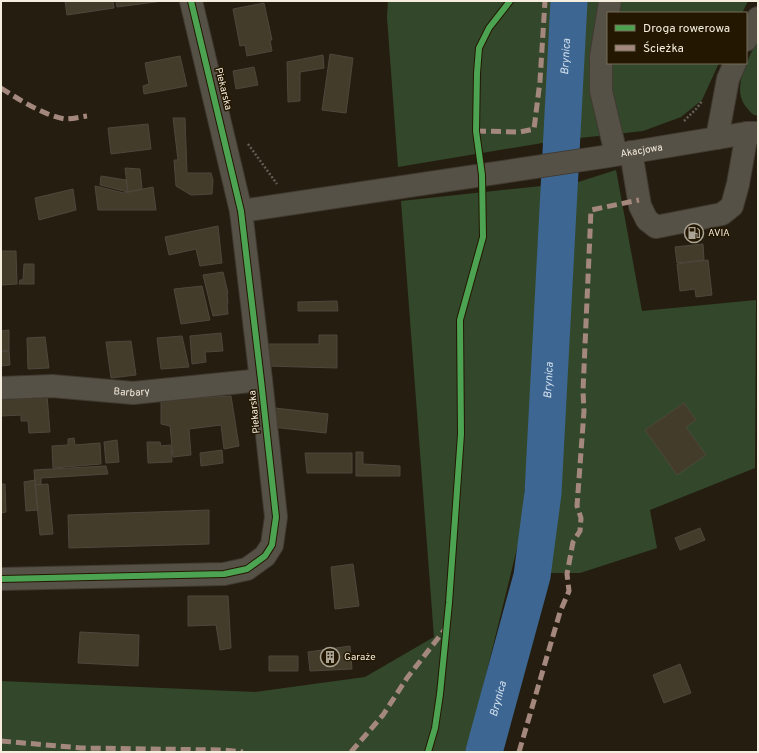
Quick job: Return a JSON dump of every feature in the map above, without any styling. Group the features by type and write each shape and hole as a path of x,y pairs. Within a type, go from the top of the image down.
{"street":[{"name":"Piekarska","path":"1,579 224,574 247,569 265,556 272,545 276,517 241,211 192,1"},
{"path":"608,12 610,1"},
{"path":"747,38 758,18"},
{"path":"607,20 601,57 601,91 619,154 647,220 656,227 722,214 732,206 752,133"},
{"path":"716,138 728,79 735,64"},
{"name":"Akacjowa","path":"241,211 752,133"},
{"name":"Barbary","path":"1,388 52,386 90,388 134,393 261,380"}],"path":[{"path":"678,124 685,120 697,108 705,96"},
{"path":"244,138 280,188"}],"green space":[{"path":"388,1 561,1 554,141 398,167 387,17"},
{"path":"577,1 748,1 742,12 607,12 607,64 719,64 702,100 681,117 643,131 571,139"},
{"path":"758,38 758,116 752,114 748,109 740,93 742,74"},
{"path":"616,170 642,311 756,300 755,468 650,510 657,548 580,573 539,573 549,510 572,184"},
{"path":"551,185 521,532 467,752 1,752 1,681 255,692 365,677 434,637 401,201"}],"building":[{"path":"65,1 113,1 114,8 67,15"},
{"path":"116,1 163,1 117,7"},
{"path":"264,3 272,40 270,40 272,51 247,56 245,45 240,46 233,9"},
{"path":"330,54 353,58 346,113 322,110"},
{"path":"323,55 324,68 300,72 300,101 288,102 287,62"},
{"path":"180,56 187,86 144,94 143,86 149,84 145,63"},
{"path":"254,67 258,85 236,89 233,71"},
{"path":"173,118 185,118 187,173 211,173 213,180 212,194 191,195 176,186 174,160 178,160"},
{"path":"148,124 151,149 111,154 108,128"},
{"path":"125,168 140,169 142,189 128,192"},
{"path":"101,176 126,180 128,192 100,185"},
{"path":"95,186 124,193 153,187 156,210 98,210"},
{"path":"73,189 76,210 39,220 35,198"},
{"path":"218,226 222,263 200,266 196,249 169,255 165,237"},
{"path":"703,244 704,260 677,263 675,247"},
{"path":"1,251 16,251 17,284 1,285"},
{"path":"708,260 712,295 696,297 695,289 680,291 677,264"},
{"path":"24,264 34,264 34,284 19,284 20,280 23,280"},
{"path":"223,272 228,293 228,314 213,316 203,275"},
{"path":"202,286 210,320 181,324 174,289"},
{"path":"337,301 338,311 298,311 298,302"},
{"path":"9,330 9,351 1,351 1,331"},
{"path":"221,333 223,351 205,352 206,362 192,364 190,336"},
{"path":"319,335 337,335 337,368 266,366 266,344 319,344"},
{"path":"182,336 189,367 161,369 157,338"},
{"path":"45,337 49,368 28,369 27,338"},
{"path":"131,341 136,375 111,378 106,342"},
{"path":"1,351 9,351 10,365 1,366"},
{"path":"47,395 50,432 29,433 28,421 21,421 21,415 1,416 1,399"},
{"path":"231,396 239,446 224,449 221,425 189,429 191,455 173,457 170,426 161,424 161,400"},
{"path":"684,403 696,420 686,427 706,455 677,475 645,430"},
{"path":"275,408 328,414 326,433 272,427"},
{"path":"74,438 75,445 100,443 101,464 53,468 52,446 68,445 68,439"},
{"path":"117,440 119,462 106,463 104,442"},
{"path":"147,442 160,442 161,446 171,445 172,462 148,463"},
{"path":"222,450 223,463 201,466 200,453"},
{"path":"356,452 363,452 363,464 400,466 400,476 356,476"},
{"path":"305,453 352,453 352,473 307,473"},
{"path":"106,466 108,474 41,478 41,484 35,485 34,470"},
{"path":"35,480 38,510 26,511 24,482"},
{"path":"1,484 5,484 6,512 1,513"},
{"path":"48,484 53,534 40,535 35,485"},
{"path":"209,510 209,544 69,548 68,515"},
{"path":"700,528 705,540 680,550 675,538"},
{"path":"353,564 359,606 335,609 331,567"},
{"path":"188,596 228,596 231,648 220,650 216,625 188,626"},
{"path":"80,632 139,635 138,666 78,663"},
{"name":"Garaże","path":"350,646 352,669 310,671 308,652"},
{"path":"269,656 298,656 298,671 269,671"},
{"path":"680,664 691,693 664,703 653,675"}],"waterway":[{"name":"Brynica","path":"484,752 532,576 543,493 569,1"}],"marked path":[{"path":"476,131 520,132 534,129 540,81 545,1"},
{"path":"1,88 32,106 57,117 68,119 87,116"},
{"path":"519,752 560,612 569,591 567,574 573,542 580,531 581,518 577,506 584,411 583,391 591,210 639,200"},
{"path":"351,752 383,715 407,678 446,628"},
{"path":"1,741 81,748 222,750 243,752"}],"cycle path":[{"path":"1,579 224,574 247,569 265,556 272,545 276,517 241,211 191,1"},
{"path":"428,752 435,728 440,694 449,603 461,434 460,320 483,237 482,175 476,131 479,48 489,28 510,1"}],"place":[{"name":"AVIA","path":"694,233"},
{"name":"Garaże","path":"330,657"}]}
